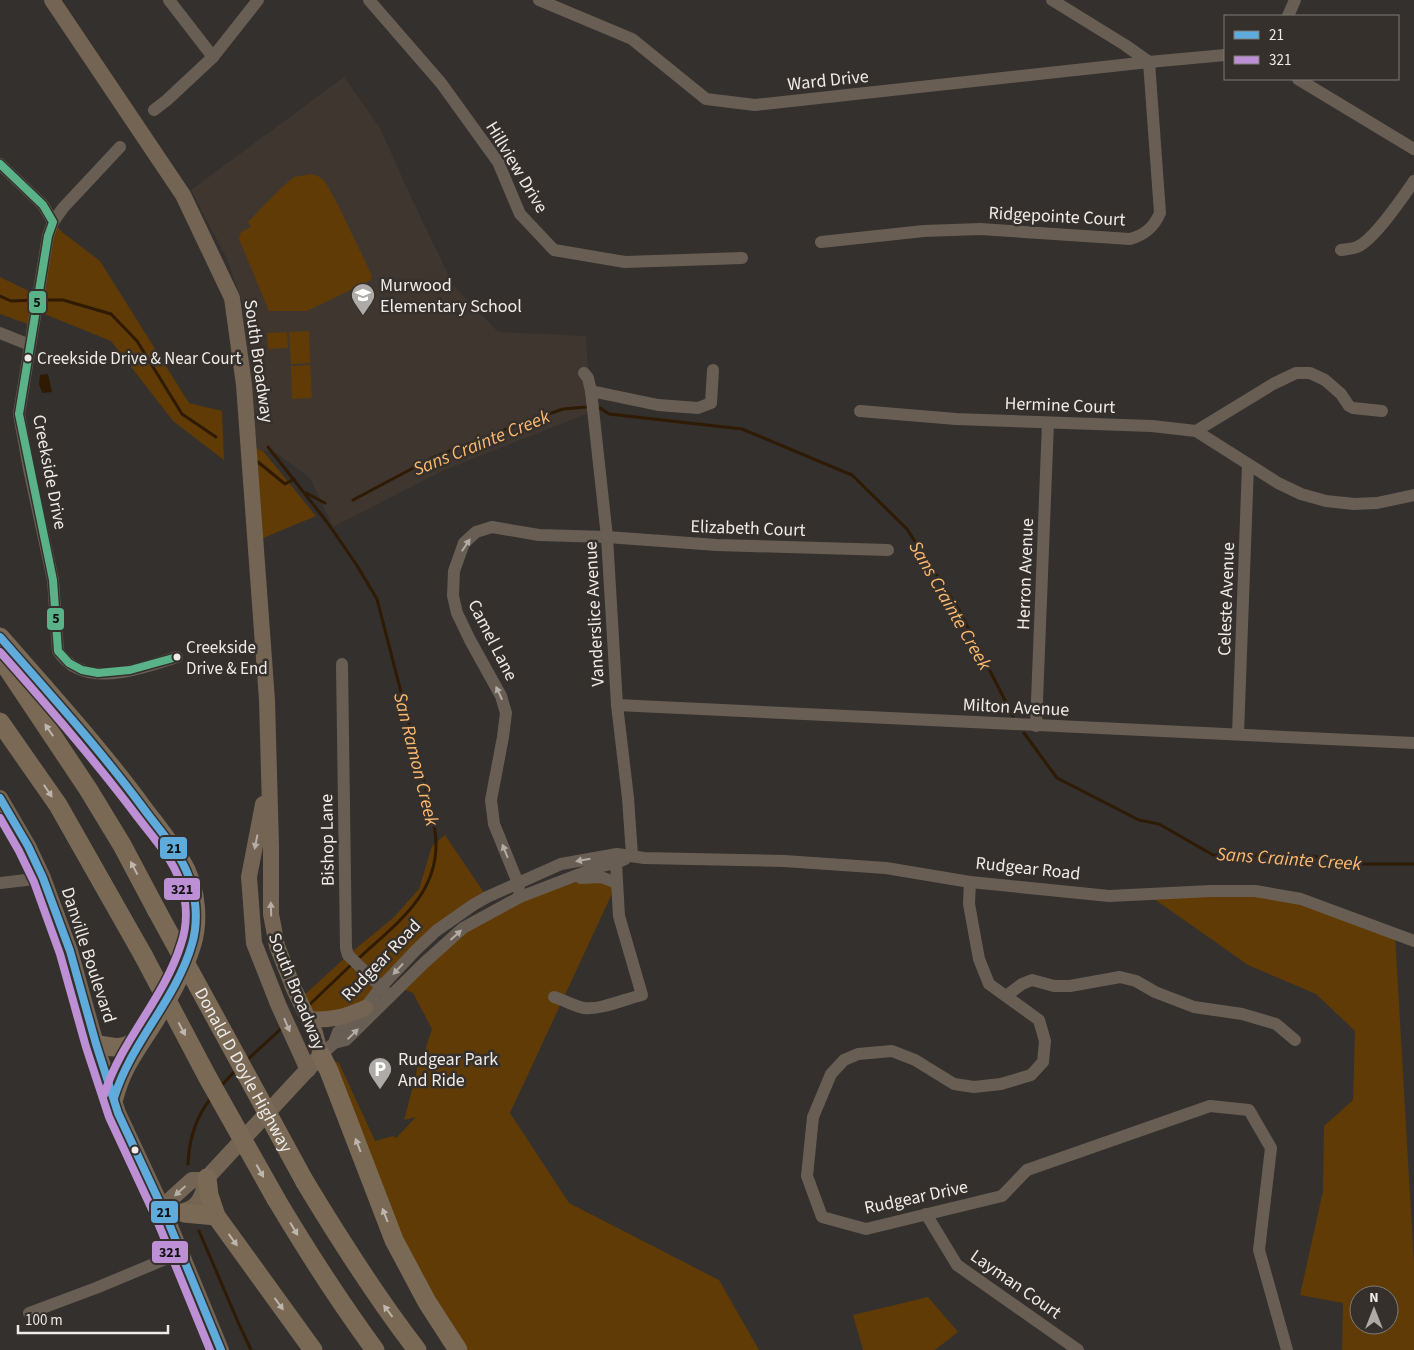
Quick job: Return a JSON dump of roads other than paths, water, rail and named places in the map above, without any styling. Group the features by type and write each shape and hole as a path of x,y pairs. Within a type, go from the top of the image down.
{"highway":[{"path":"0,637 110,765 158,828 186,871 194,893 196,917 193,941 185,966 174,989 119,1079 114,1098"},
{"name":"Donald D Doyle Highway","path":"0,657 88,789 122,845 305,1182 339,1239 372,1290 418,1350"},
{"name":"Donald D Doyle Highway","path":"0,722 58,805 91,861 212,1086 276,1199 312,1259 375,1350"},
{"path":"96,1044 121,1048 130,1046 147,1033"},
{"path":"328,1049 330,1071 394,1240 427,1302 458,1350"},
{"path":"206,1179 216,1216 312,1350"},
{"path":"174,1214 216,1216"}],"main road":[{"name":"South Broadway","path":"52,0 183,195 232,298 240,346 248,426 267,700 271,914 277,946 294,989 315,1033 328,1049"},
{"name":"South Broadway","path":"268,777 249,877 254,943 278,1004 308,1070"},
{"name":"Danville Boulevard","path":"0,798 28,846 43,878 70,951 118,1113 174,1214 180,1253 221,1350"},
{"path":"308,1019 334,1019 367,1013"},
{"name":"Rudgear Road","path":"174,1214 200,1201 204,1193 206,1179 328,1049"}],"street":[{"path":"170,0 213,57"},
{"path":"154,110 213,57 258,0"},
{"name":"Hillview Drive","path":"369,0 441,83 498,162 520,214 554,250 625,262 742,258"},
{"name":"Ward Drive","path":"539,0 632,39 706,99 755,105 1224,55"},
{"path":"1052,0 1149,62"},
{"path":"1288,15 1295,0"},
{"name":"Ridgepointe Court","path":"821,242 924,231 980,229 1130,239 1138,237 1151,228 1160,213 1149,62"},
{"path":"1300,80 1414,149"},
{"path":"0,164 43,205 53,222 63,208 119,147 59,206"},
{"path":"1341,250 1356,248 1364,243 1379,228 1414,181"},
{"name":"Creekside Drive","path":"53,222 48,236 19,421 53,580 58,651 63,659 77,668 97,674 118,673 177,657"},
{"path":"0,334 30,345"},
{"path":"591,391 658,405 698,408 711,402 713,370"},
{"name":"Vanderslice Avenue","path":"584,373 588,378 591,391 607,537 617,705 628,798 632,855"},
{"path":"1196,431 1273,384 1296,373 1310,373 1325,380 1341,394 1349,406 1382,411"},
{"name":"Hermine Court","path":"860,410 956,419 1152,426 1196,431 1278,484 1301,494 1326,501 1354,504 1377,503 1414,495"},
{"name":"Herron Avenue","path":"1036,726 1048,423"},
{"name":"Celeste Avenue","path":"1238,734 1248,465"},
{"name":"Camel Lane","path":"520,897 518,883 494,824 491,800 506,713 502,696 457,613 453,596 454,571 464,543 476,532 492,527 539,535 607,537"},
{"name":"Elizabeth Court","path":"607,537 716,545 888,550"},
{"name":"Bishop Lane","path":"342,664 346,948 348,955 391,997"},
{"name":"Milton Avenue","path":"617,705 1414,743"},
{"name":"Rudgear Road","path":"367,1013 381,987 436,931 487,897 560,864 617,854 644,858 784,861 886,868 970,882 1109,896 1210,891 1255,891 1301,899 1414,941"},
{"name":"Rudgear Road","path":"328,1049 338,1032 391,997 424,963 463,928 520,897 598,867 616,863 632,855"},
{"path":"554,997 585,1008 607,1006 624,999 642,995 619,916 616,863"},
{"path":"569,878 601,877 617,883"},
{"path":"0,883 43,878"},
{"name":"Rudgear Drive","path":"970,882 969,904 979,959 989,984 1040,1020 1045,1041 1043,1062 1031,1074 1001,1084 974,1087 954,1084 915,1060 892,1051 858,1054 844,1060 831,1074 814,1117 807,1176 822,1217 866,1229 1002,1196 1027,1170 1210,1106 1249,1110 1271,1148 1258,1250 1287,1350"},
{"path":"1006,996 1022,984 1032,980 1054,986 1070,986 1120,978 1136,981 1155,992 1194,1007 1242,1014 1276,1024 1295,1040"},
{"name":"Layman Court","path":"926,1214 957,1265 1078,1350"},
{"path":"29,1313 96,1288 180,1253"}],"waterway":[{"name":"San Ramon Creek","path":"0,296 11,301 35,300"},
{"name":"San Ramon Creek","path":"41,300 63,300 111,314 137,341 182,414 216,437"},
{"name":"Sans Crainte Creek","path":"353,500 432,458 563,409 586,407"},
{"name":"Sans Crainte Creek","path":"600,408 609,414 742,429 852,475 907,529 959,610 1013,716"},
{"name":"San Ramon Creek","path":"268,447 327,522 377,599 432,812 436,835 434,862 429,879 421,895 398,922 357,960"},
{"name":"San Ramon Creek","path":"258,462 285,484 294,479"},
{"name":"Sans Crainte Creek","path":"306,493 325,503"},
{"name":"Sans Crainte Creek","path":"1024,733 1057,778 1139,820 1159,824 1213,855 1312,856 1353,864 1414,864"},
{"name":"San Ramon Creek","path":"308,1006 352,964"},
{"name":"San Ramon Creek","path":"246,1061 284,1026"},
{"name":"San Ramon Creek","path":"220,1087 236,1070"},
{"name":"San Ramon Creek","path":"188,1164 194,1129 201,1113 211,1098"},
{"name":"San Ramon Creek","path":"199,1231 251,1350"}],"place":[{"name":"Murwood Elementary School","path":"363,316"},
{"name":"Creekside Drive & Near Court","path":"28,358"},
{"name":"Creekside Drive & End","path":"177,657"},
{"name":"Rudgear Park And Ride","path":"380,1090"}]}
